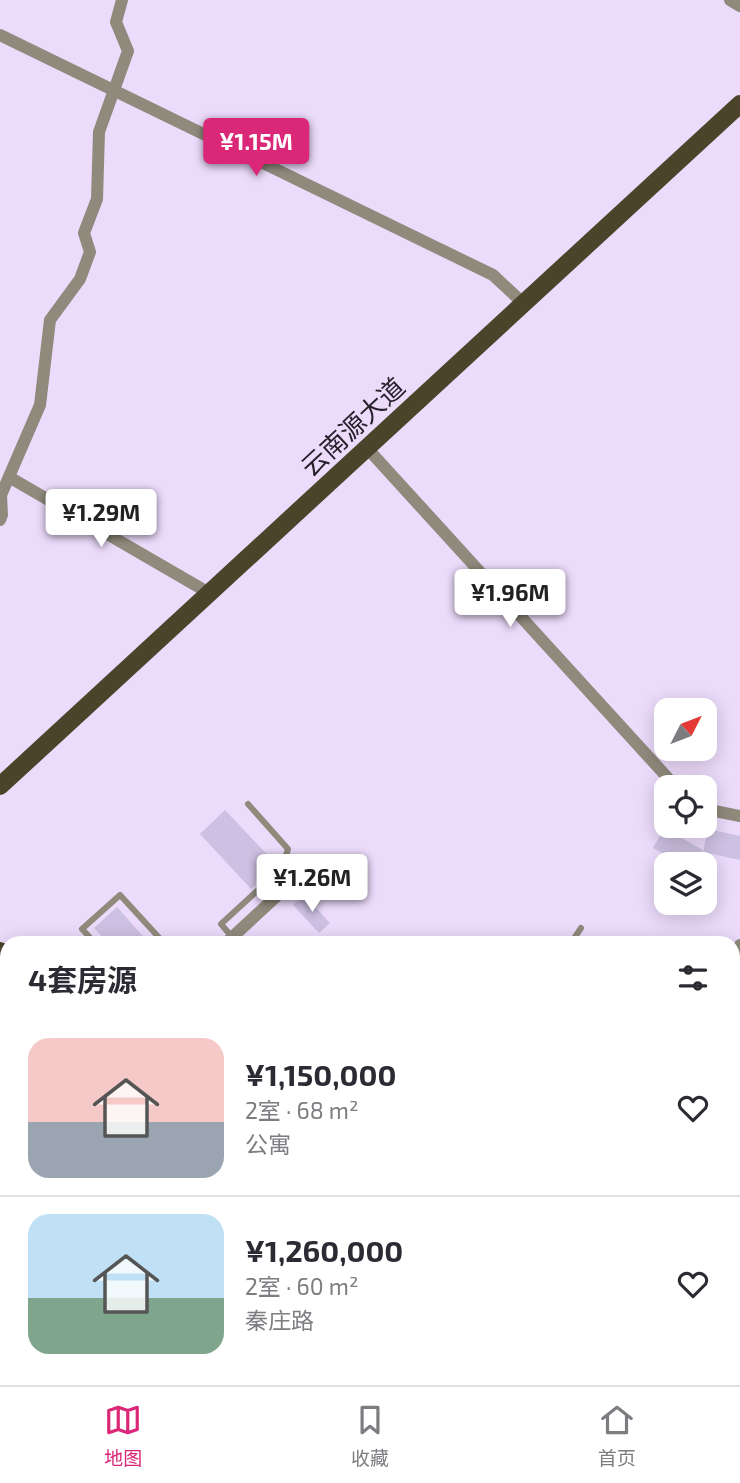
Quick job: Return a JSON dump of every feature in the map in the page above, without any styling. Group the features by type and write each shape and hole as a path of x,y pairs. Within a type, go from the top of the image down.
{"main road":[{"name":"云南源大道","path":"0,786 740,104"}],"street":[{"path":"0,520 1,495 40,405 50,320 80,279 90,252 84,233 97,199 99,132 128,51 116,22 122,0"},
{"path":"730,0 740,6"},
{"path":"0,35 493,275 524,304"},
{"path":"367,448 665,775"},
{"path":"9,477 209,593"},
{"path":"717,811 740,816"},
{"path":"233,936 293,881"}],"lane":[{"path":"227,936 221,924 282,868 288,849 248,804"},
{"path":"88,936 82,929 120,895 158,936"},
{"path":"576,936 581,928"}],"building":[{"path":"225,810 277,865 251,889 200,834"},
{"path":"717,831 740,836 740,860 717,855 717,852 703,852 706,838 717,838"},
{"path":"658,838 682,838 703,850 660,852 653,848"},
{"path":"304,895 330,923 319,933 293,905"},
{"path":"117,907 143,936 101,936 94,928"}]}
